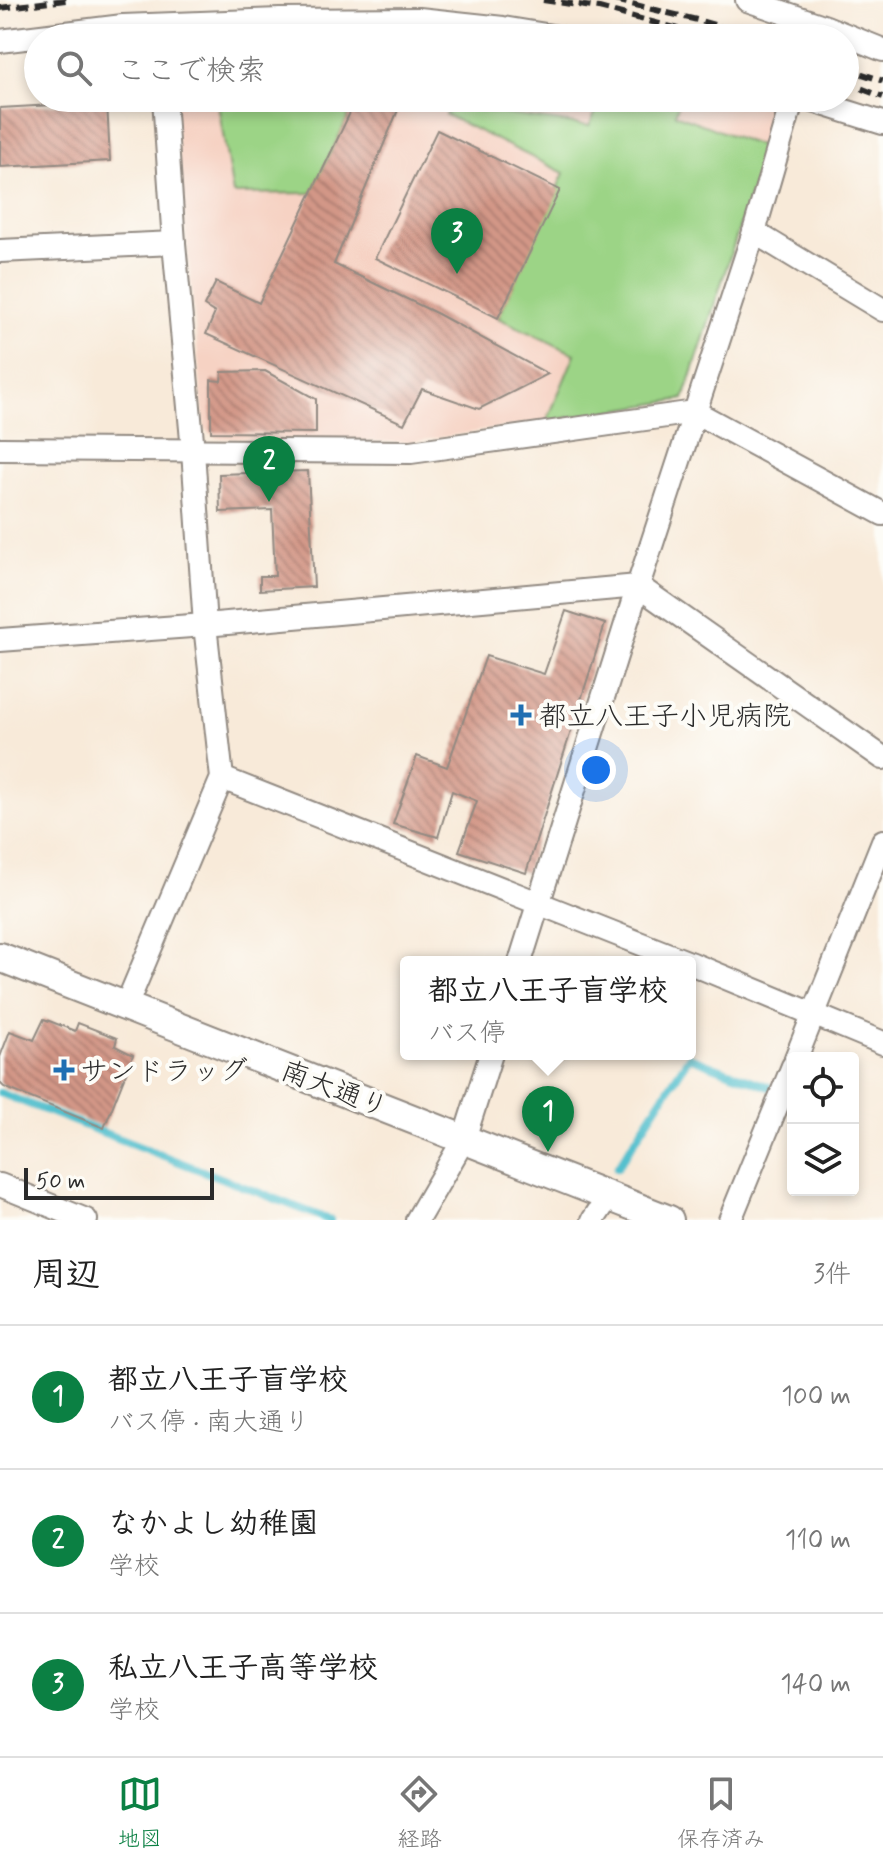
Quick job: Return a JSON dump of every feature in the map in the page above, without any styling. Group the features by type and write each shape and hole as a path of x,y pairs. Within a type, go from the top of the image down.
{"street":[{"path":"747,0 818,24"},
{"path":"236,24 280,20 419,19 466,24"},
{"path":"0,41 24,38"},
{"path":"859,40 883,50"},
{"path":"126,1006 222,778 205,625 165,112"},
{"path":"522,956 754,232 789,112"},
{"path":"848,112 883,123"},
{"path":"754,232 883,310"},
{"path":"0,251 174,243"},
{"path":"0,449 411,452 695,412 883,514"},
{"path":"0,640 638,586 883,758"},
{"path":"222,778 671,956"},
{"path":"799,1052 883,841"},
{"name":"南大通り","path":"0,957 669,1220"},
{"path":"696,966 883,1043"},
{"path":"417,1220 464,1139 489,1060"},
{"path":"730,1220 787,1081"},
{"path":"0,1185 86,1220"},
{"path":"593,1220 609,1196"}],"shaded area":[{"path":"174,112 776,112 684,399 411,442 216,438 205,429"}],"green space":[{"path":"219,112 350,112 312,193 233,194"},
{"path":"447,112 491,112 589,126 596,112 676,112 765,148 684,399 547,421 575,354 498,318 564,173 446,115"}],"building":[{"path":"24,107 24,112 108,112 110,161 0,167 0,108"},
{"path":"350,112 397,112 334,264 438,314 548,374 479,409 422,389 404,424 206,334 215,313 204,306 216,282 259,303"},
{"path":"437,130 560,190 498,318 375,258"},
{"path":"265,371 316,399 316,433 211,432 211,380 221,381 222,372"},
{"path":"308,471 314,587 260,590 260,576 275,576 272,510 220,512 219,474"},
{"name":"都立八王子小児病院","path":"566,611 605,624 526,873 459,851 477,801 452,791 438,837 393,824 417,756 447,767 486,656 544,674"},
{"name":"サンドラッグ","path":"44,1019 75,1031 78,1023 117,1038 115,1046 133,1055 104,1128 0,1083 0,1057 10,1031 34,1040"}],"waterway":[{"path":"617,1168 687,1060"},
{"path":"696,1060 769,1087"},
{"path":"0,1093 330,1220"}],"railway":[{"path":"0,8 66,0"},
{"path":"543,0 599,8 660,24"},
{"path":"615,0 711,24"},
{"path":"859,73 883,81"},
{"path":"859,88 883,97"}],"place":[{"name":"私立八王子高等学校","path":"457,274"},
{"name":"なかよし幼稚園","path":"269,502"},
{"name":"都立八王子小児病院","path":"521,715"},
{"name":"サンドラッグ","path":"64,1070"},
{"name":"都立八王子盲学校","path":"548,1152"}]}
